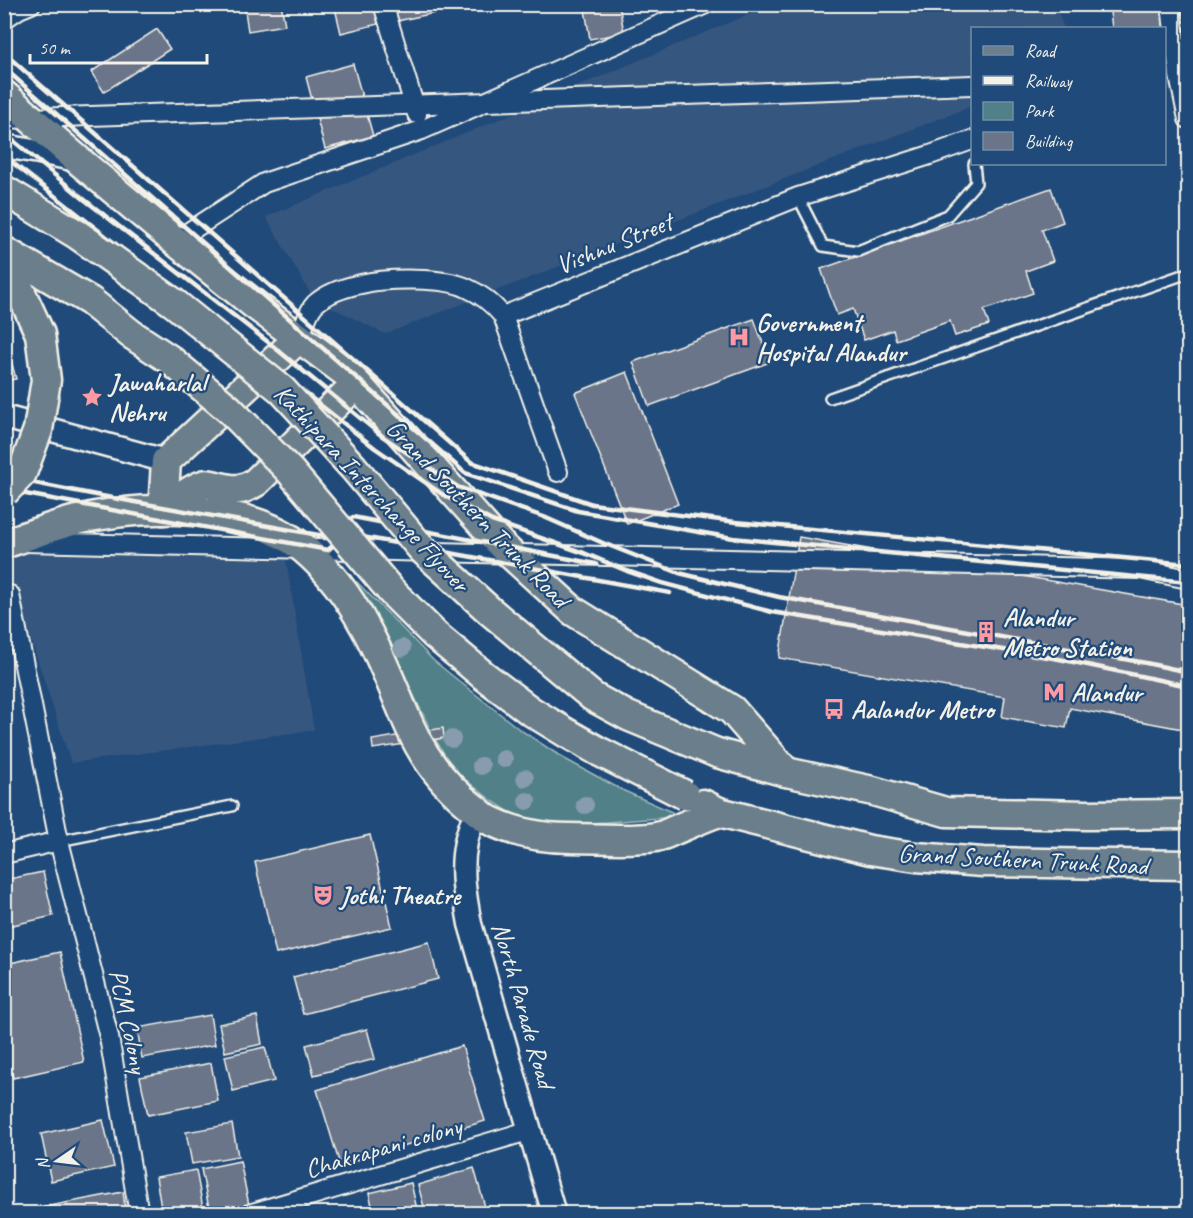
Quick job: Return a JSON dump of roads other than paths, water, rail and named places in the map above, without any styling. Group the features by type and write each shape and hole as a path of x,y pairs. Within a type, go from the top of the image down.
{"main road":[{"name":"Grand Southern Trunk Road","path":"4,94 78,160 175,241 349,375 503,547 573,611 732,710 786,772 873,791 945,812 1087,815 1188,814"},
{"name":"Kathipara Interchange Flyover","path":"4,190 78,235 174,303 282,390 353,467 422,549 490,611 593,697 628,716 717,753 786,772"},
{"name":"Kathipara Interchange Flyover","path":"4,251 90,302 169,360 229,409 290,471 392,592 435,634 483,675 529,710 565,732 719,812"},
{"path":"4,256 40,334 46,380 38,430 22,473 4,492"},
{"path":"163,510 166,461 299,338"},
{"path":"163,510 205,484 240,490 256,482 356,384"},
{"path":"4,543 72,521 120,512 163,510 214,514 240,518 266,527 288,537 305,549 347,597 366,628 410,727 427,758 445,783 462,800 489,820 517,831 553,838 630,838 658,837 719,812"},
{"name":"Grand Southern Trunk Road","path":"719,812 870,850 916,857 983,862 1188,865"}],"street":[{"path":"4,20 19,9 31,4"},
{"path":"383,4 422,129"},
{"path":"175,241 264,183 422,129 706,4"},
{"path":"1171,4 1177,77 1188,119"},
{"path":"4,119 971,85"},
{"name":"Vishnu Street","path":"503,316 798,197 971,143"},
{"path":"4,146 78,160"},
{"path":"299,338 314,305 334,292 362,283 444,281 466,287 493,304 503,316 558,472"},
{"path":"4,417 166,461"},
{"path":"4,543 1140,569 1188,579"},
{"name":"PCM Colony","path":"10,595 59,841 109,1037 139,1214"},
{"name":"North Parade Road","path":"476,810 466,842 463,879 466,905 554,1214"},
{"path":"4,854 59,841"},
{"name":"Chakrapani colony","path":"249,1214 531,1130"}],"lane":[{"path":"798,197 823,246 858,251 948,215 976,183 974,165"},
{"path":"830,398 1188,273"},
{"path":"59,841 232,806"}],"railway":[{"path":"4,53 471,462 592,504 736,522 1188,564"},
{"path":"4,68 465,473 578,511 733,538 1188,582"},
{"path":"4,133 85,200 268,342 382,436 458,487 544,517 679,573 779,597 1188,672"},
{"path":"4,156 375,448 442,494 492,521 662,583 772,612 1059,659 1188,686"},
{"path":"4,477 330,537 353,517 596,564"},
{"path":"4,490 328,550 346,534 670,593"}],"place":[{"name":"Government Hospital Alandur","path":"739,337"},
{"name":"Jawaharlal Nehru","path":"92,397"},
{"name":"Alandur Metro Station","path":"986,632"},
{"name":"Alandur","path":"1054,692"},
{"name":"Aalandur Metro","path":"834,709"},
{"name":"Jothi Theatre","path":"323,895"}]}
